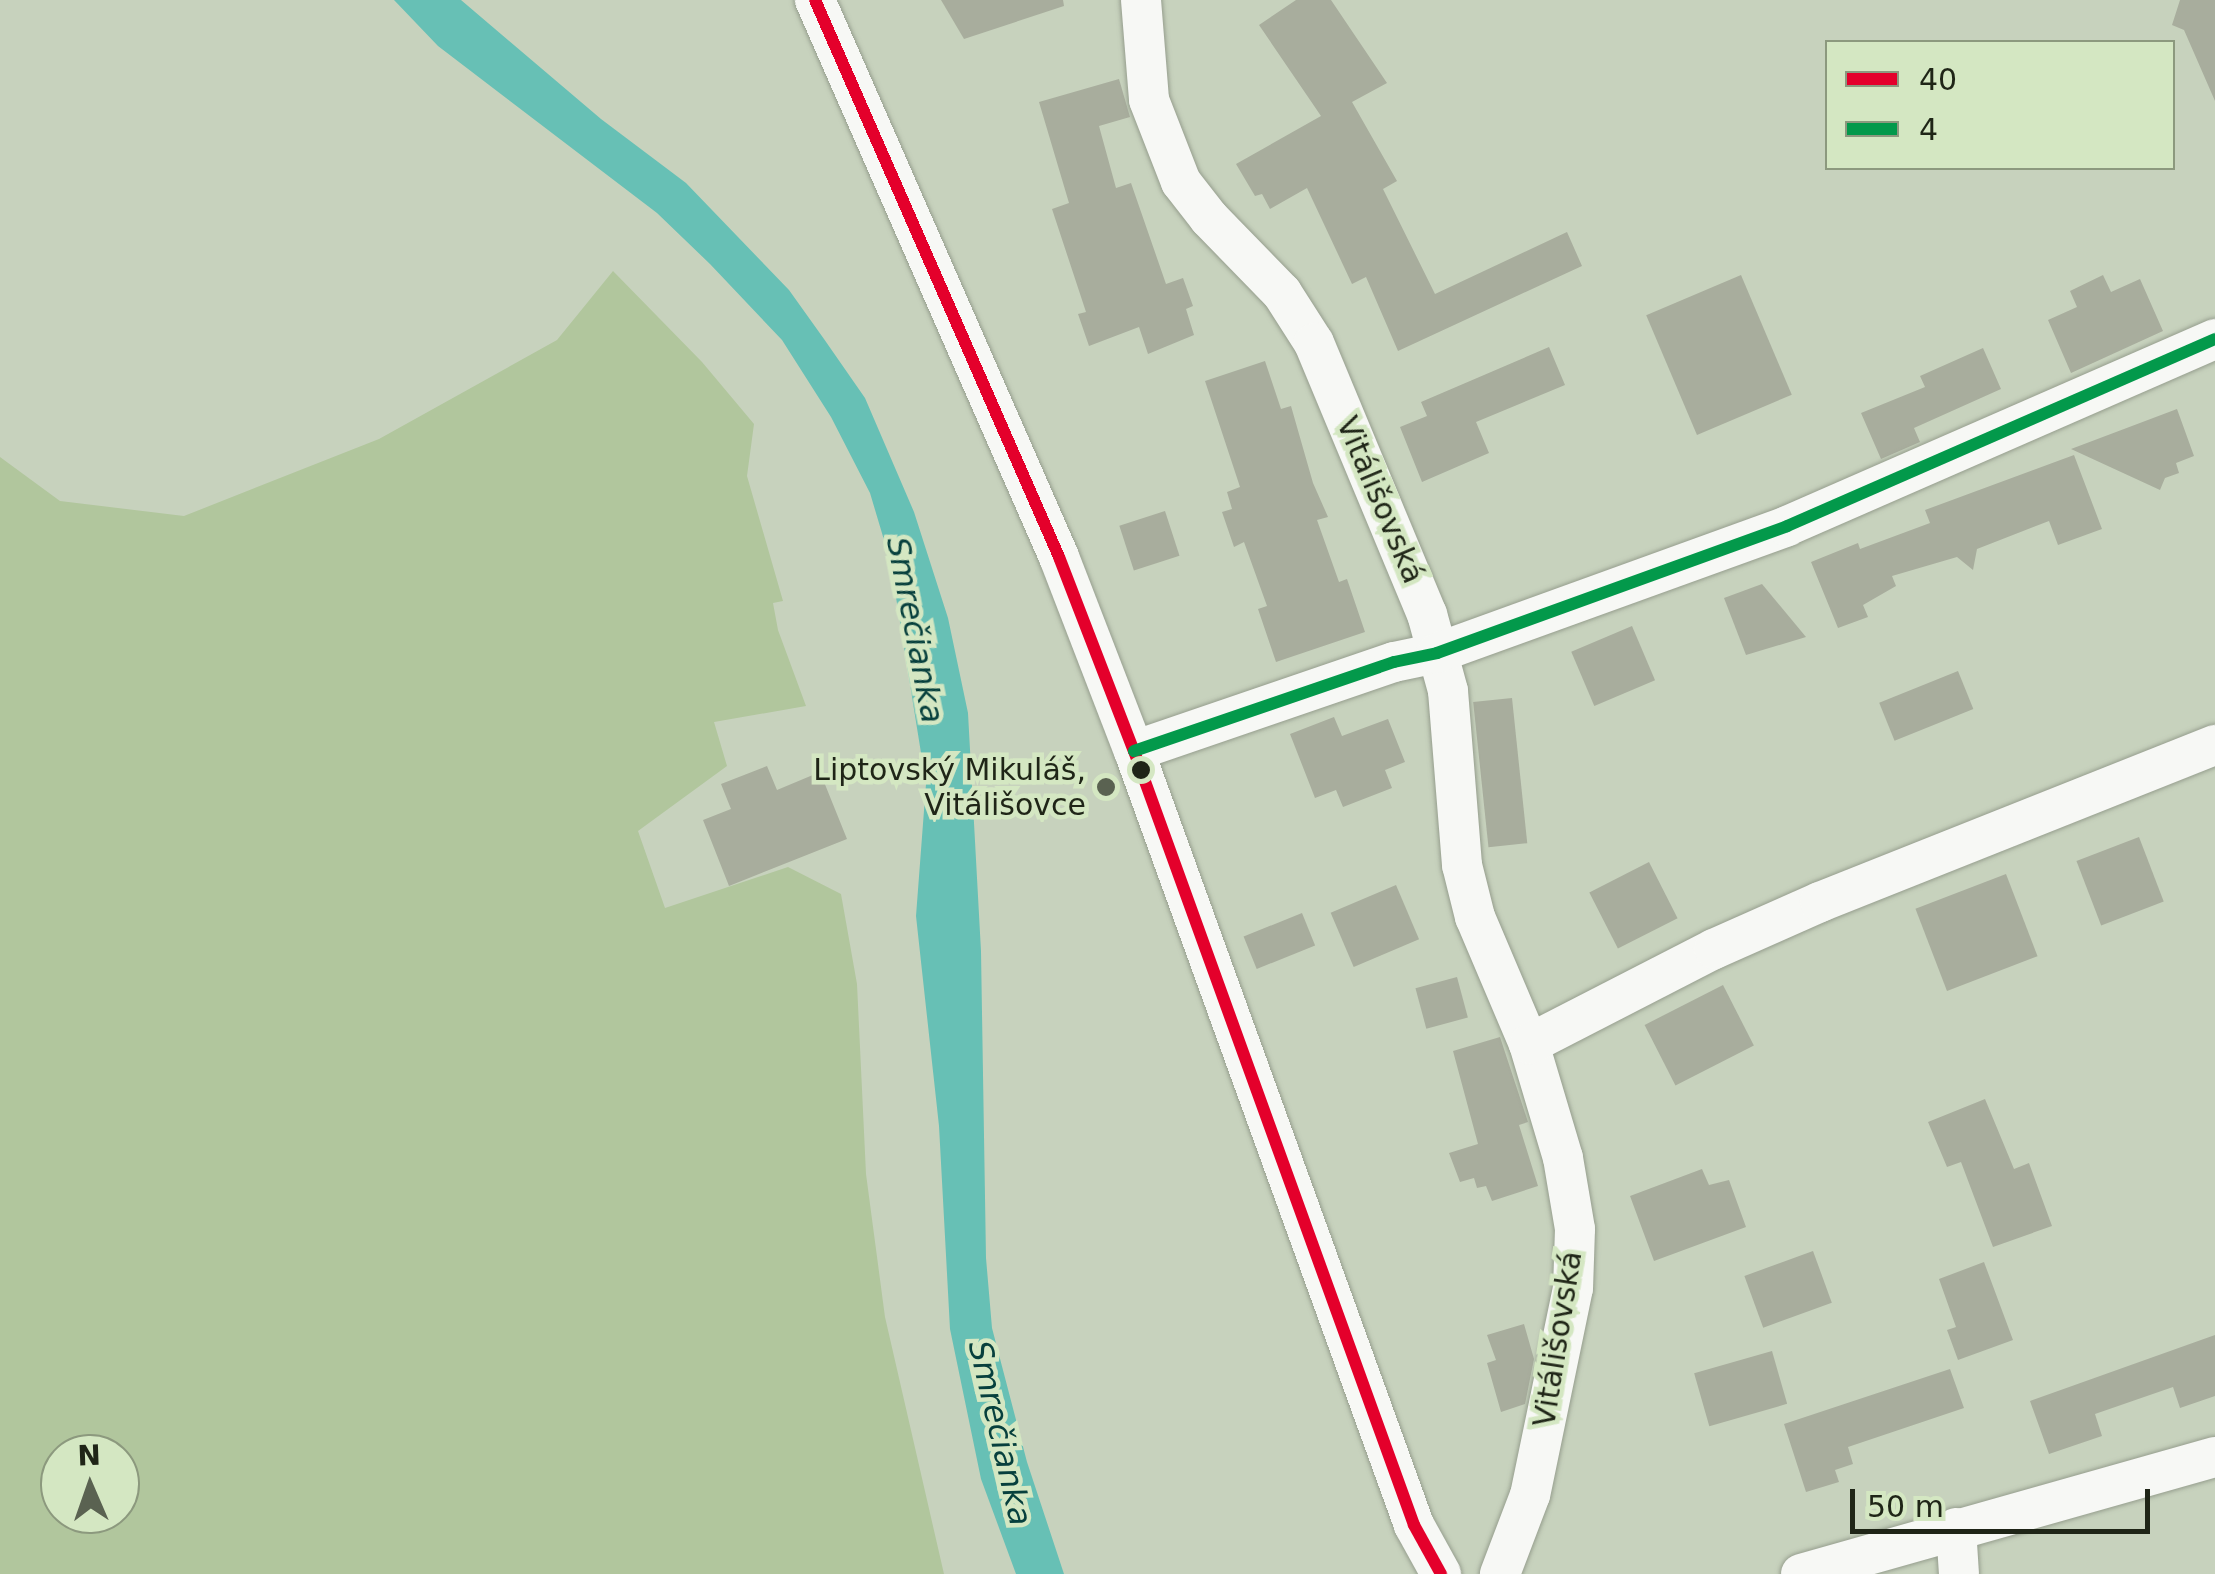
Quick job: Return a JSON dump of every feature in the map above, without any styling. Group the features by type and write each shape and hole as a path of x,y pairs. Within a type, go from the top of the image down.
{"street":[{"path":"815,0 1059,557 1134,751 1414,1525 1442,1574"},
{"name":"Vitálišovská","path":"1142,0 1149,100 1164,148 1181,182 1209,218 1282,292 1314,343 1382,497 1427,614 1448,690 1462,866 1476,917 1529,1044 1563,1158 1575,1229 1573,1288 1530,1495 1500,1574"},
{"path":"1134,751 1394,662 1437,653 1787,526 2215,339"},
{"path":"1529,1044 1714,949 1820,902 2215,745"},
{"path":"1801,1574 2215,1457"},
{"path":"1956,1528 1959,1574"}],"green space":[{"path":"613,271 702,362 754,424 747,476 783,601 773,603 778,630 806,706 714,722 727,766 638,831 665,908 788,867 841,894 857,984 866,1174 885,1317 944,1574 0,1574 0,457 60,501 184,516 379,439 557,340"}],"water":[{"name":"Smrečianka","path":"394,0 461,0 601,119 686,183 789,290 865,398 914,512 948,618 968,713 981,951 986,1258 992,1328 1027,1462 1064,1574 1016,1574 981,1479 950,1329 939,1126 916,916 926,784 890,560 870,493 831,417 782,340 710,264 657,213 438,46"}],"building":[{"path":"941,0 1063,0 1064,6 964,39"},
{"path":"1296,0 1331,0 1387,83 1352,102 1397,181 1383,189 1435,294 1567,232 1582,266 1398,351 1366,277 1352,284 1307,188 1270,209 1262,194 1255,196 1236,164 1321,116 1259,25"},
{"path":"2180,0 2215,0 2215,101 2184,30 2172,25"},
{"path":"1119,79 1130,117 1099,126 1116,188 1131,183 1166,284 1183,278 1193,306 1186,309 1194,335 1148,354 1139,327 1089,346 1078,314 1086,312 1052,209 1069,203 1039,102"},
{"path":"1741,275 1792,395 1697,435 1646,315"},
{"path":"2103,275 2111,292 2140,279 2163,331 2071,373 2048,320 2077,307 2070,291"},
{"path":"1549,347 1565,385 1476,422 1489,453 1422,482 1400,427 1427,416 1421,402"},
{"path":"1983,348 2001,389 1914,428 1920,442 1881,459 1861,413 1925,387 1920,376"},
{"path":"1265,361 1281,409 1291,406 1313,483 1328,517 1317,520 1339,582 1347,579 1365,632 1276,662 1258,609 1267,606 1244,542 1234,547 1222,512 1232,509 1227,492 1240,487 1205,381"},
{"path":"2177,409 2194,456 2176,463 2179,473 2165,478 2160,490 2071,449"},
{"path":"2074,455 2102,529 2058,545 2049,521 1977,549 1973,570 1957,557 1892,576 1896,586 1863,605 1868,617 1838,628 1811,562 1858,543 1860,549 1930,523 1925,510"},
{"path":"1165,511 1180,556 1134,571 1119,526"},
{"path":"1762,584 1806,637 1746,655 1724,598"},
{"path":"1632,626 1655,680 1594,706 1571,652"},
{"path":"1958,671 1973,709 1895,741 1879,703"},
{"path":"1512,698 1527,843 1488,847 1473,702"},
{"path":"1334,717 1342,736 1388,719 1405,762 1385,770 1392,788 1343,807 1336,790 1315,798 1290,734"},
{"path":"767,766 777,790 820,772 847,839 729,886 703,820 731,809 721,784"},
{"path":"2139,837 2164,901 2101,925 2076,861"},
{"path":"1649,862 1678,918 1618,949 1589,892"},
{"path":"2006,874 2038,956 1947,991 1915,909"},
{"path":"1396,885 1419,939 1354,967 1331,913"},
{"path":"1302,913 1315,945 1257,969 1244,937"},
{"path":"1457,977 1468,1018 1426,1029 1415,988"},
{"path":"1723,985 1754,1046 1675,1086 1645,1025"},
{"path":"1500,1037 1528,1122 1519,1125 1538,1186 1492,1201 1486,1186 1477,1188 1474,1178 1460,1182 1449,1153 1478,1144 1453,1051"},
{"path":"1985,1099 2014,1169 2029,1163 2052,1226 1993,1247 1961,1162 1947,1167 1928,1122"},
{"path":"1702,1169 1709,1185 1729,1180 1746,1227 1654,1261 1630,1196"},
{"path":"1813,1251 1832,1303 1763,1328 1744,1276"},
{"path":"1984,1262 2013,1340 1958,1360 1947,1330 1956,1327 1939,1279"},
{"path":"1524,1324 1534,1359 1525,1404 1501,1412 1487,1363 1496,1360 1487,1335"},
{"path":"2215,1335 2215,1396 2180,1408 2173,1387 2095,1414 2102,1436 2049,1454 2030,1401"},
{"path":"1772,1351 1787,1404 1709,1426 1694,1373"},
{"path":"1950,1369 1964,1408 1848,1447 1853,1464 1835,1470 1839,1482 1806,1492 1784,1424"}],"transit line":[{"name":"40","path":"815,0 1059,557 1134,751 1414,1525 1441,1574"},
{"name":"4","path":"1134,751 1394,662 1437,653 1787,526 2215,339"}],"place":[{"name":"Liptovský Mikuláš, Vitálišovce","path":"1106,787"}]}
